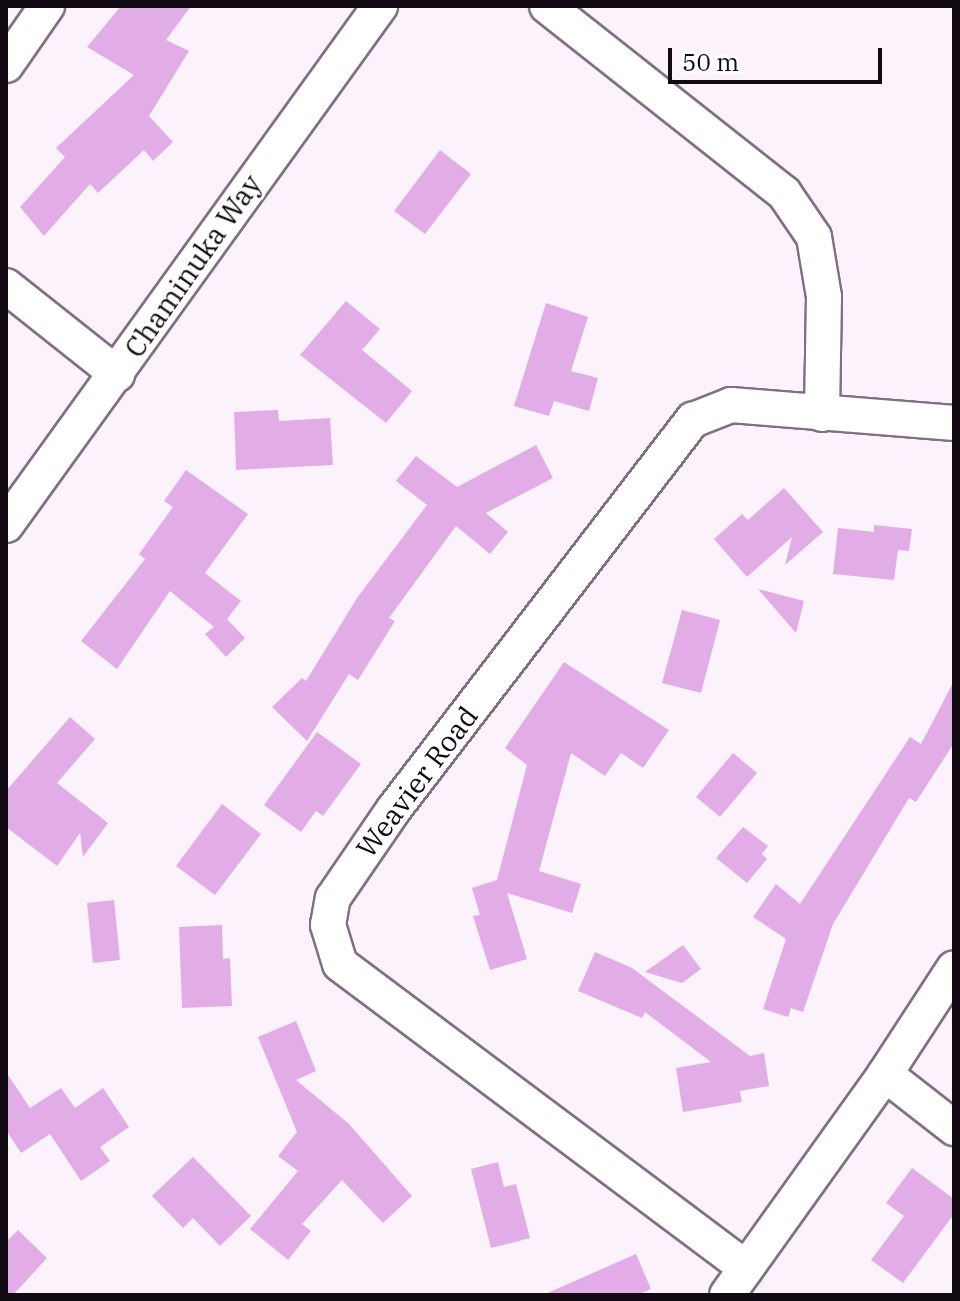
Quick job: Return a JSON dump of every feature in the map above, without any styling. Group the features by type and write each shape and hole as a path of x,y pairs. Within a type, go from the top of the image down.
{"street":[{"path":"6,65 47,6"},
{"name":"Chaminuka Way","path":"6,525 380,6"},
{"path":"547,6 784,193 814,237 824,297 822,414"},
{"path":"6,286 117,374"},
{"name":"Weavier Road","path":"736,1282 340,964 328,925 333,898 394,809 693,420 731,405 954,423"},
{"path":"736,1282 885,1074 954,968"},
{"path":"885,1074 954,1128"}],"building":[{"path":"121,6 191,6 166,40 189,51 149,116 173,142 153,161 144,150 98,193 90,184 44,236 20,207 65,157 56,148 134,75 87,47"},
{"path":"440,150 471,174 425,234 394,211"},
{"path":"346,301 380,329 362,350 412,391 386,423 300,355"},
{"path":"546,303 588,317 571,371 598,378 589,411 554,401 549,416 514,406"},
{"path":"278,410 279,421 330,418 333,465 236,470 234,412"},
{"path":"536,445 553,478 486,513 508,532 490,554 456,526 389,618 395,621 358,680 349,674 307,741 272,707 302,678 306,681 357,598 427,505 396,481 416,456 457,487"},
{"path":"186,470 248,514 205,573 241,601 227,619 245,638 226,657 205,634 214,627 170,591 117,669 81,641 145,559 139,554 173,507 164,501"},
{"path":"784,488 823,532 785,565 792,537 747,577 714,539 742,514 748,520"},
{"path":"874,525 912,529 909,551 898,550 894,580 833,574 838,528 874,532"},
{"path":"758,589 804,601 796,633"},
{"path":"682,610 720,620 701,693 662,683"},
{"path":"564,662 669,730 643,768 621,753 605,776 571,753 539,871 581,884 572,913 507,893 527,959 490,970 473,916 480,915 472,888 497,880 527,765 505,748"},
{"path":"954,681 954,743 916,802 909,798 833,924 803,1012 791,1008 788,1017 763,1009 786,939 753,917 776,884 800,904 910,737 921,744"},
{"path":"70,717 95,739 57,783 108,823 83,857 80,833 57,866 6,827 6,791"},
{"path":"317,732 361,764 323,816 316,811 301,832 264,805"},
{"path":"733,753 757,773 720,817 696,797"},
{"path":"222,804 261,834 215,895 176,866"},
{"path":"743,827 768,846 762,854 767,859 747,883 716,858"},
{"path":"114,900 120,960 93,963 87,903"},
{"path":"222,925 223,959 230,958 232,1006 182,1008 179,927"},
{"path":"683,945 701,969 682,983 645,972"},
{"path":"595,952 632,968 750,1056 764,1053 769,1086 740,1091 742,1102 683,1112 676,1068 711,1062 645,1012 642,1018 578,991"},
{"path":"296,1021 316,1071 296,1080 349,1124 412,1196 383,1223 342,1180 302,1224 311,1231 288,1260 250,1229 298,1171 278,1156 297,1132 258,1037"},
{"path":"6,1072 30,1108 61,1088 75,1108 103,1088 129,1127 100,1147 110,1161 81,1181 50,1134 21,1153 6,1130"},
{"path":"193,1157 251,1216 220,1246 193,1218 183,1228 152,1196"},
{"path":"498,1162 504,1187 516,1184 530,1238 491,1248 471,1169"},
{"path":"912,1168 954,1199 954,1214 903,1283 871,1260 904,1216 886,1203"},
{"path":"18,1230 47,1258 13,1295 6,1295 6,1242"},
{"path":"636,1254 651,1289 637,1295 543,1295"}]}
